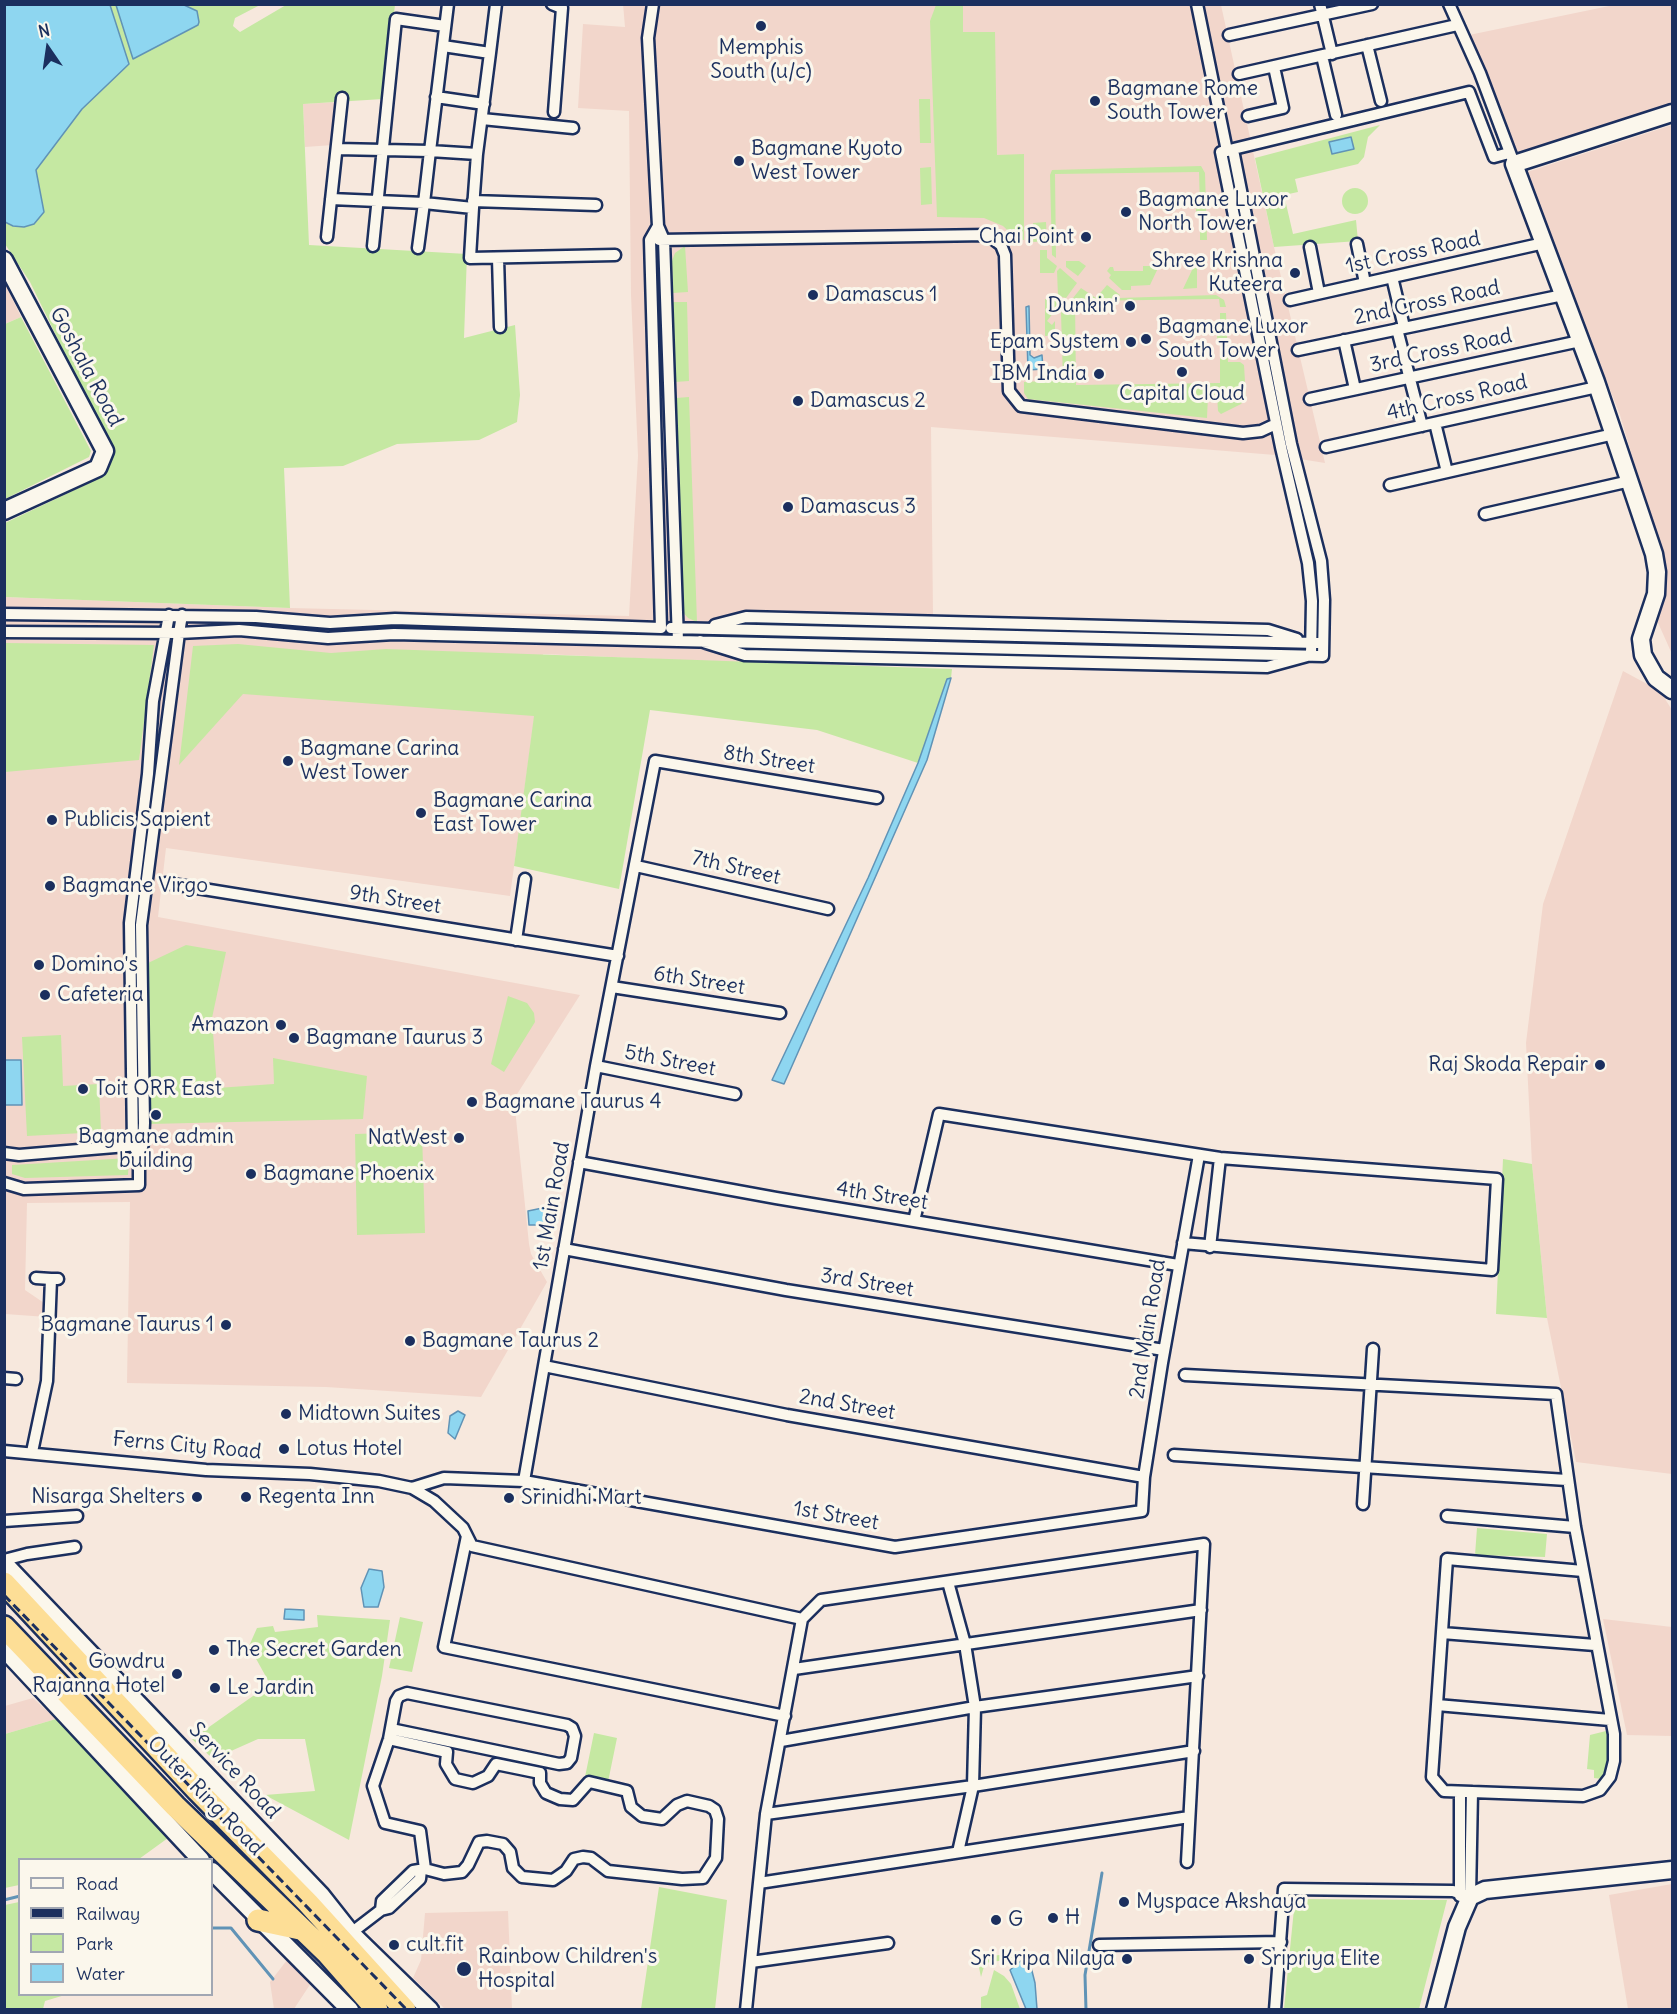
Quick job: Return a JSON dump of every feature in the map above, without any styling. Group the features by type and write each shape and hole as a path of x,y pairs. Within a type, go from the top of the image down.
{"highway":[{"name":"Outer Ring Road","path":"12,1591 191,1783 308,1903 405,2010"},
{"name":"Outer Ring Road","path":"4,1627 175,1806 328,1954 377,2010"},
{"path":"258,1920 301,1929"}],"street":[{"path":"418,248 448,4"},
{"path":"496,4 477,154 470,258 615,255"},
{"path":"552,4 562,8 554,112"},
{"path":"653,4 648,38 658,226 664,240 678,641"},
{"path":"4,632 179,633 239,630 328,638 394,634 1323,656 1324,600 1320,561 1291,444 1197,4"},
{"path":"1229,35 1321,10 1372,4"},
{"path":"1449,4 1480,73 1630,481 1658,572 1656,594 1641,639 1643,655 1656,678 1672,690"},
{"path":"1321,10 1336,115"},
{"path":"373,246 396,19 445,26"},
{"path":"1239,74 1457,25"},
{"path":"1367,45 1381,102"},
{"path":"443,46 490,53"},
{"path":"1248,116 1283,108 1274,67"},
{"path":"1227,151 1469,92 1494,157 1512,158 1672,113"},
{"path":"436,97 484,104"},
{"path":"327,237 342,98"},
{"path":"482,119 573,128"},
{"path":"337,149 477,154"},
{"path":"1227,151 1276,424 1308,563 1312,601 1311,655"},
{"path":"332,199 424,203 596,205"},
{"path":"658,226 650,240 661,640"},
{"path":"650,240 988,235 1001,245 1005,255 1009,391 1021,406 1243,433 1261,431 1276,424"},
{"name":"1st Cross Road","path":"1290,300 1544,243"},
{"path":"1357,244 1365,283"},
{"path":"1310,247 1319,293"},
{"path":"498,258 500,327"},
{"name":"Goshala Road","path":"4,260 105,451 98,468 4,511"},
{"path":"1392,277 1409,377 1422,426"},
{"name":"2nd Cross Road","path":"1298,350 1563,295"},
{"path":"1344,340 1355,389"},
{"name":"3rd Cross Road","path":"1310,399 1580,341"},
{"name":"4th Cross Road","path":"1326,447 1597,387"},
{"path":"1435,423 1447,472"},
{"path":"1390,485 1614,434"},
{"path":"1485,514 1630,481"},
{"path":"4,614 256,617 330,623 395,619 661,628 1324,643"},
{"path":"4,1183 24,1189 139,1185 130,923 148,774 153,701 169,615"},
{"path":"138,1148 141,925 182,615"},
{"path":"700,629 746,617 1268,630 1311,643"},
{"path":"700,641 745,655 1267,667 1311,655"},
{"name":"8th Street","path":"655,761 877,798"},
{"name":"1st Main Road","path":"524,1481 596,1066 655,761"},
{"name":"7th Street","path":"636,866 828,909"},
{"path":"516,940 525,879"},
{"name":"9th Street","path":"166,883 618,956"},
{"name":"6th Street","path":"612,987 780,1013"},
{"name":"5th Street","path":"596,1066 735,1094"},
{"path":"914,1221 939,1114 1220,1158 1497,1179 1492,1270 1183,1243"},
{"path":"4,1153 19,1155 138,1148"},
{"name":"2nd Main Road","path":"1142,1511 1144,1477 1164,1350 1199,1155"},
{"path":"1210,1247 1220,1158"},
{"name":"4th Street","path":"579,1162 1178,1265"},
{"name":"3rd Street","path":"564,1249 786,1290 1164,1350"},
{"path":"32,1452 47,1381 55,1279 36,1278"},
{"path":"1363,1504 1373,1349"},
{"name":"2nd Street","path":"544,1366 787,1415 1144,1477"},
{"path":"1185,1375 1556,1394 1582,1571 1610,1720 1614,1761 1610,1777 1600,1790 1573,1796 1444,1791 1432,1777 1447,1559 1582,1571"},
{"path":"4,1378 16,1379"},
{"name":"Ferns City Road","path":"4,1451 206,1470 379,1480 412,1488"},
{"path":"1173,1455 1567,1480"},
{"name":"1st Street","path":"412,1488 444,1478 524,1481 895,1547 1142,1511"},
{"path":"412,1488 434,1501 463,1528 472,1546 802,1620"},
{"path":"4,1521 77,1516"},
{"path":"1447,1516 1575,1527"},
{"path":"467,1536 444,1647 785,1716"},
{"path":"746,2010 766,1814 802,1620 821,1600 1204,1544 1187,1862"},
{"path":"4,1562 27,1554 75,1546"},
{"name":"Service Road","path":"4,1562 321,1895 351,1933 430,2010"},
{"path":"948,1582 965,1644 975,1707 973,1786 958,1852"},
{"path":"794,1670 1201,1610"},
{"path":"1442,1633 1595,1645"},
{"path":"4,1649 199,1858"},
{"path":"781,1741 975,1707 1198,1676"},
{"path":"390,1734 559,1764 571,1758 575,1736 572,1728 407,1693 396,1701 390,1734 373,1786 385,1823 420,1831 423,1869"},
{"path":"1437,1705 1610,1720"},
{"path":"351,1933 381,1910 382,1901 413,1872 423,1869 444,1874 462,1872 468,1865 478,1842 503,1844 510,1852 513,1868 522,1877 553,1880 566,1871 574,1859 583,1857 591,1858 608,1871 682,1879 703,1878 716,1858 718,1819 715,1810 709,1806 687,1801 676,1805 662,1819 642,1816 631,1807 627,1791 589,1782 573,1800 560,1799 546,1793 540,1784 540,1773 496,1764 488,1776 473,1783 455,1779 446,1764 447,1752 390,1734"},
{"path":"766,1814 973,1786 1194,1750"},
{"path":"519,1768 520,1756"},
{"path":"1435,2010 1465,1897 1466,1792"},
{"path":"759,1882 1189,1817"},
{"path":"1275,2010 1284,1889 1453,1891 1465,1897 1485,1890 1672,1870"},
{"path":"213,1872 258,1920 350,2010"},
{"path":"1099,1945 1281,1942"},
{"path":"751,1962 888,1943"}],"shaded area":[{"path":"623,4 1221,5 1274,247 1325,463 1275,455 931,427 933,615 748,610 749,663 543,654 510,896 166,848 158,917 580,995 514,1099 529,1244 531,1254 547,1282 481,1397 326,1387 127,1383 130,1202 27,1203 25,1290 47,1305 47,1317 5,1314 4,597 290,608 629,616 638,456 631,295 629,111 578,108 583,24 625,27"},
{"path":"1614,5 1672,5 1672,104 1517,156 1469,35"},
{"path":"337,102 333,145 305,147 303,104"},
{"path":"1672,125 1672,654 1655,616 1665,594 1664,564 1620,415 1524,173"},
{"path":"4,281 21,317 5,324 4,324"},
{"path":"1623,671 1660,691 1672,710 1672,1474 1576,1462 1547,1318 1532,1164 1526,1043 1543,904"},
{"path":"1603,1619 1672,1627 1672,1736 1627,1735"},
{"path":"33,1698 56,1719 5,1734 5,1706"},
{"path":"1672,1884 1672,2009 1628,2009 1609,1895"},
{"name":"Rainbow Children's Hospital","path":"508,1911 512,2009 445,2009 413,1978 421,1960 425,1913"},
{"path":"287,1960 311,1983 294,2009 274,2009 270,1982"}],"green space":[{"path":"5,5 260,5 235,18 233,26 240,32 286,5 395,5 383,99 303,104 309,245 467,254 464,338 515,325 520,395 517,422 479,440 397,444 343,466 284,468 290,608 5,597 5,523 102,477 110,446 30,282 5,244"},
{"path":"936,5 963,5 963,32 995,32 997,155 1024,154 1024,240 1018,240 1003,226 984,218 937,217 930,21"},
{"path":"919,99 930,99 931,143 920,143"},
{"path":"1380,125 1368,137 1364,157 1358,164 1295,179 1298,192 1284,195 1293,234 1356,220 1358,241 1274,247 1255,158"},
{"path":"1201,166 1205,173 1207,240 1200,240 1200,217 1196,216 1196,208 1200,207 1199,172 1055,174 1056,258 1052,255 1050,175 1052,170"},
{"path":"931,167 932,204 921,205 920,168"},
{"path":"1355,188 1364,192 1368,201 1364,210 1355,214 1346,210 1342,201 1346,192"},
{"path":"1046,222 1047,241 1033,242 1033,223"},
{"path":"685,246 688,292 673,293 672,261 675,253"},
{"path":"1040,250 1047,250 1047,258 1057,266 1054,273 1040,273"},
{"path":"1066,261 1079,261 1086,266 1078,276 1066,267"},
{"path":"1197,265 1197,288 1183,289 1192,270 1183,266"},
{"path":"1143,266 1159,266 1150,285 1131,286 1131,290 1122,290 1109,278 1111,275 1107,271 1113,267 1114,271 1143,271"},
{"path":"1060,268 1077,283 1066,298 1058,296 1057,271"},
{"path":"1107,285 1120,295 1118,298 1216,295 1224,300 1226,307 1220,307 1219,299 1075,301 1076,385 1220,383 1220,343 1217,343 1217,335 1220,334 1220,313 1226,313 1228,362 1240,362 1244,365 1246,398 1241,404 1221,414 1218,411 1217,395 1208,395 1207,418 1028,399 1024,393 1024,382 1063,380 1061,313 1081,288 1096,298"},
{"path":"1045,299 1063,300 1047,321 1052,325 1055,321 1055,336 1045,336"},
{"path":"673,302 687,302 689,381 675,382"},
{"path":"21,317 91,451 89,457 5,499 5,324"},
{"path":"689,397 697,622 688,618 681,610 676,398"},
{"path":"5,643 154,645 139,760 5,772"},
{"path":"238,644 331,653 386,649 952,669 951,678 947,679 918,763 817,730 650,710 619,889 514,866 534,716 243,694 179,765 193,646"},
{"path":"186,945 226,952 212,1018 217,1088 274,1084 273,1058 367,1076 363,1119 149,1124 148,963"},
{"path":"508,996 527,1003 534,1013 535,1022 504,1072 491,1064"},
{"path":"61,1035 63,1086 99,1084 101,1132 27,1136 22,1037"},
{"path":"422,1132 425,1233 357,1235 355,1134"},
{"path":"129,1158 128,1175 25,1178 12,1174 12,1165"},
{"path":"1503,1159 1532,1164 1547,1318 1496,1314"},
{"path":"1477,1528 1547,1534 1545,1557 1475,1555"},
{"path":"317,1615 390,1620 382,1676 349,1840 265,1795 315,1791 305,1739 258,1739 213,1759 192,1739 270,1684 249,1646 257,1628 273,1626 275,1632 318,1627"},
{"path":"400,1617 423,1622 412,1672 389,1668"},
{"path":"56,1719 168,1838 140,1858 18,1858 18,1885 5,1888 5,1734"},
{"path":"1610,1730 1611,1767 1602,1779 1594,1778 1594,1770 1587,1769 1590,1735"},
{"path":"594,1733 617,1738 608,1782 585,1777"},
{"path":"659,1887 727,1900 715,2009 641,2009"},
{"path":"1295,1899 1447,1900 1419,2009 1284,2009"},
{"path":"18,1902 18,1996 62,1996 45,2001 43,2009 5,2009 5,1905"},
{"path":"1029,1951 1008,1964 1005,1960 985,1963 981,1977 977,1958"},
{"path":"994,1970 1011,1984 1020,2009 981,2009 981,1997 987,1995"}],"water":[{"path":"5,4 110,5 129,64 82,109 36,170 44,212 34,224 24,227 13,226 5,222"},
{"path":"116,5 184,5 197,11 199,22 198,25 133,59"},
{"path":"1351,137 1354,149 1332,154 1329,142"},
{"path":"1029,306 1030,355 1034,358 1042,355 1043,369 1028,370 1026,307"},
{"path":"951,678 927,760 784,1084 772,1080 868,878 918,763 947,679"},
{"path":"5,1060 21,1060 22,1105 5,1105"},
{"path":"552,1206 558,1220 544,1225 529,1225 528,1211"},
{"path":"458,1411 465,1415 455,1439 448,1433 450,1416"},
{"path":"369,1569 382,1571 384,1587 378,1607 364,1607 361,1588"},
{"path":"285,1609 304,1610 304,1620 284,1619"},
{"path":"1028,1955 1035,1983 1037,2009 1026,2009 1010,1970"}],"waterway":[{"path":"1086,2010 1085,1975 1102,1873"},
{"path":"4,1900 18,1896"},
{"path":"213,1928 231,1928 273,1979"}],"railway":[{"path":"4,1595 407,2010"}],"place":[{"name":"Memphis South (u/c)","path":"761,26"},
{"name":"Bagmane Rome South Tower","path":"1095,101"},
{"name":"Bagmane Kyoto West Tower","path":"739,161"},
{"name":"Bagmane Luxor North Tower","path":"1126,212"},
{"name":"Chai Point","path":"1086,237"},
{"name":"Shree Krishna Kuteera","path":"1295,273"},
{"name":"Damascus 1","path":"813,295"},
{"name":"Dunkin'","path":"1130,306"},
{"name":"Bagmane Luxor South Tower","path":"1146,339"},
{"name":"Epam System","path":"1131,342"},
{"name":"Capital Cloud","path":"1182,372"},
{"name":"IBM India","path":"1099,374"},
{"name":"Damascus 2","path":"798,401"},
{"name":"Damascus 3","path":"788,507"},
{"name":"Bagmane Carina West Tower","path":"288,761"},
{"name":"Bagmane Carina East Tower","path":"421,813"},
{"name":"Publicis Sapient","path":"52,820"},
{"name":"Bagmane Virgo","path":"50,886"},
{"name":"Domino's","path":"39,965"},
{"name":"Cafeteria","path":"45,995"},
{"name":"Amazon","path":"281,1025"},
{"name":"Bagmane Taurus 3","path":"294,1038"},
{"name":"Raj Skoda Repair","path":"1600,1065"},
{"name":"Toit ORR East","path":"83,1089"},
{"name":"Bagmane Taurus 4","path":"472,1102"},
{"name":"Bagmane admin building","path":"156,1115"},
{"name":"NatWest","path":"459,1138"},
{"name":"Bagmane Phoenix","path":"251,1174"},
{"name":"Bagmane Taurus 1","path":"226,1325"},
{"name":"Bagmane Taurus 2","path":"410,1341"},
{"name":"Midtown Suites","path":"286,1414"},
{"name":"Lotus Hotel","path":"284,1449"},
{"name":"Nisarga Shelters","path":"197,1497"},
{"name":"Regenta Inn","path":"246,1497"},
{"name":"Srinidhi Mart","path":"509,1498"},
{"name":"The Secret Garden","path":"214,1650"},
{"name":"Gowdru Rajanna Hotel","path":"177,1674"},
{"name":"Le Jardin","path":"215,1688"},
{"name":"Myspace Akshaya","path":"1124,1902"},
{"name":"H","path":"1053,1918"},
{"name":"G","path":"996,1920"},
{"name":"cult.fit","path":"394,1945"},
{"name":"Sri Kripa Nilaya","path":"1127,1959"},
{"name":"Sripriya Elite","path":"1249,1959"},
{"name":"Rainbow Children's Hospital","path":"464,1969"}]}
